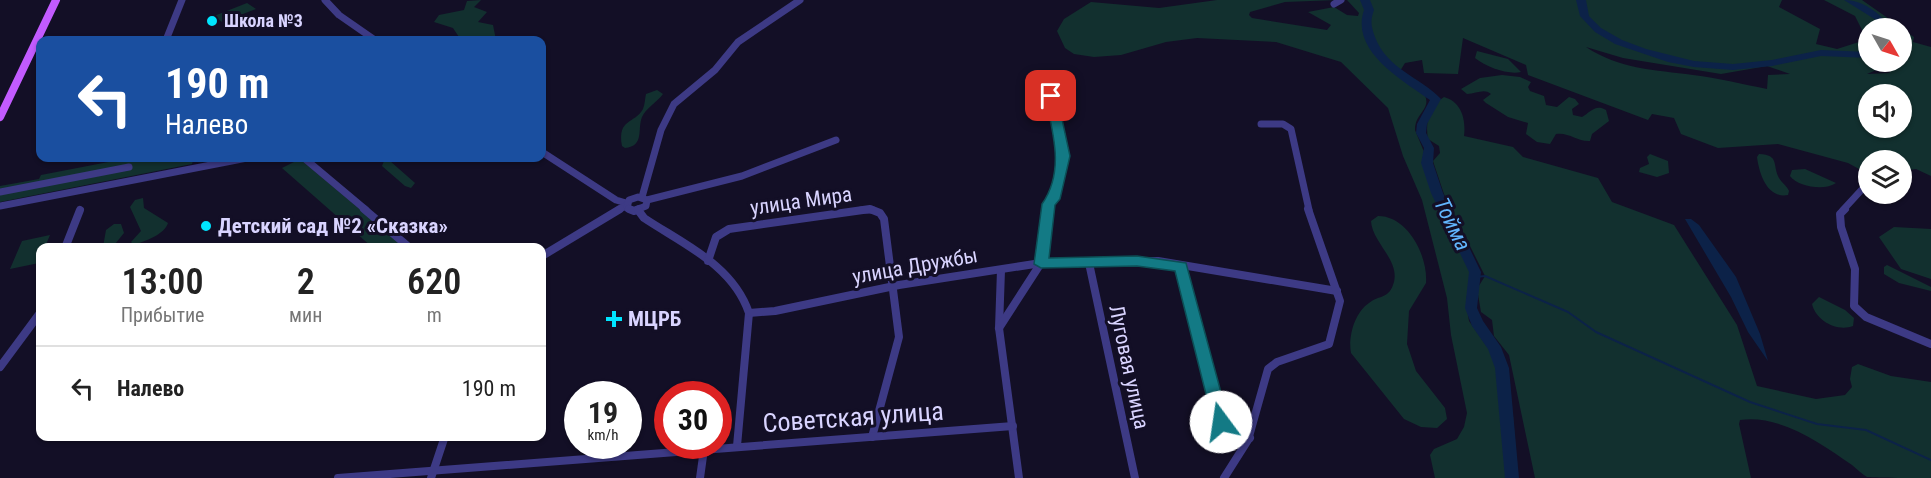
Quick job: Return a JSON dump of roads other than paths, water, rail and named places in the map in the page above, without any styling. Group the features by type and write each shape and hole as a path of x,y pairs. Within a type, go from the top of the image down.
{"main road":[{"path":"39,36 56,0"},
{"path":"0,117 36,42"}],"street":[{"path":"168,36 182,0"},
{"path":"325,0 339,15 369,36"},
{"path":"546,155 610,197 626,204 630,210 638,210 646,206 645,198 661,130 674,104 715,70 738,42 800,0"},
{"path":"1334,4 1341,0"},
{"path":"999,328 1041,264 1048,204 1053,199 1064,156 1051,96"},
{"path":"1224,478 1240,461 1250,438 1268,369 1277,362 1329,344 1340,301 1310,217 1291,129 1283,124 1261,124"},
{"path":"546,254 633,198 645,198 742,176 836,140"},
{"path":"0,206 226,162"},
{"path":"309,162 404,243"},
{"path":"0,192 129,167"},
{"path":"1858,196 1840,214 1840,227 1855,269 1854,306 1866,316 1931,344"},
{"name":"улица Мира","path":"708,261 716,237 726,230 870,209 880,213 884,219 899,337 872,437"},
{"path":"67,243 80,210"},
{"path":"638,210 655,226 708,261 738,285 747,300 749,312 737,446"},
{"name":"улица Дружбы","path":"749,312 775,311 892,287 1041,264 1158,261 1181,267 1337,291"},
{"name":"Луговая улица","path":"1089,263 1135,478"},
{"path":"1181,267 1221,422 1250,438"},
{"path":"1001,270 999,328 1019,478"},
{"path":"0,367 36,318"},
{"name":"Советская улица","path":"732,446 1013,426"},
{"path":"432,474 444,441"},
{"name":"Советская улица","path":"338,478 432,474 654,454"},
{"path":"700,478 703,459"}],"water":[{"path":"1685,219 1691,219 1699,225 1736,277 1760,334 1768,361 1748,332 1731,297"}],"waterway":[{"name":"Тойма","path":"1365,0 1369,10 1365,22 1374,47 1392,69 1436,99 1422,124 1421,133 1429,148 1427,163 1437,193 1475,272 1471,308 1477,323 1494,347 1502,368 1512,478"},
{"name":"Тойма","path":"1581,0 1585,16 1598,30 1642,52 1668,59 1733,67 1772,63 1821,53 1858,55"},
{"name":"Тойма","path":"1849,0 1879,18"},
{"path":"1476,277 1485,276 1568,312 1596,332 1750,402 1817,424 1866,430 1931,460"}],"place":[{"name":"Школа №3","path":"212,21"},
{"name":"Детский сад №2 «Сказка»","path":"206,226"},
{"name":"МЦРБ","path":"614,319"}]}
